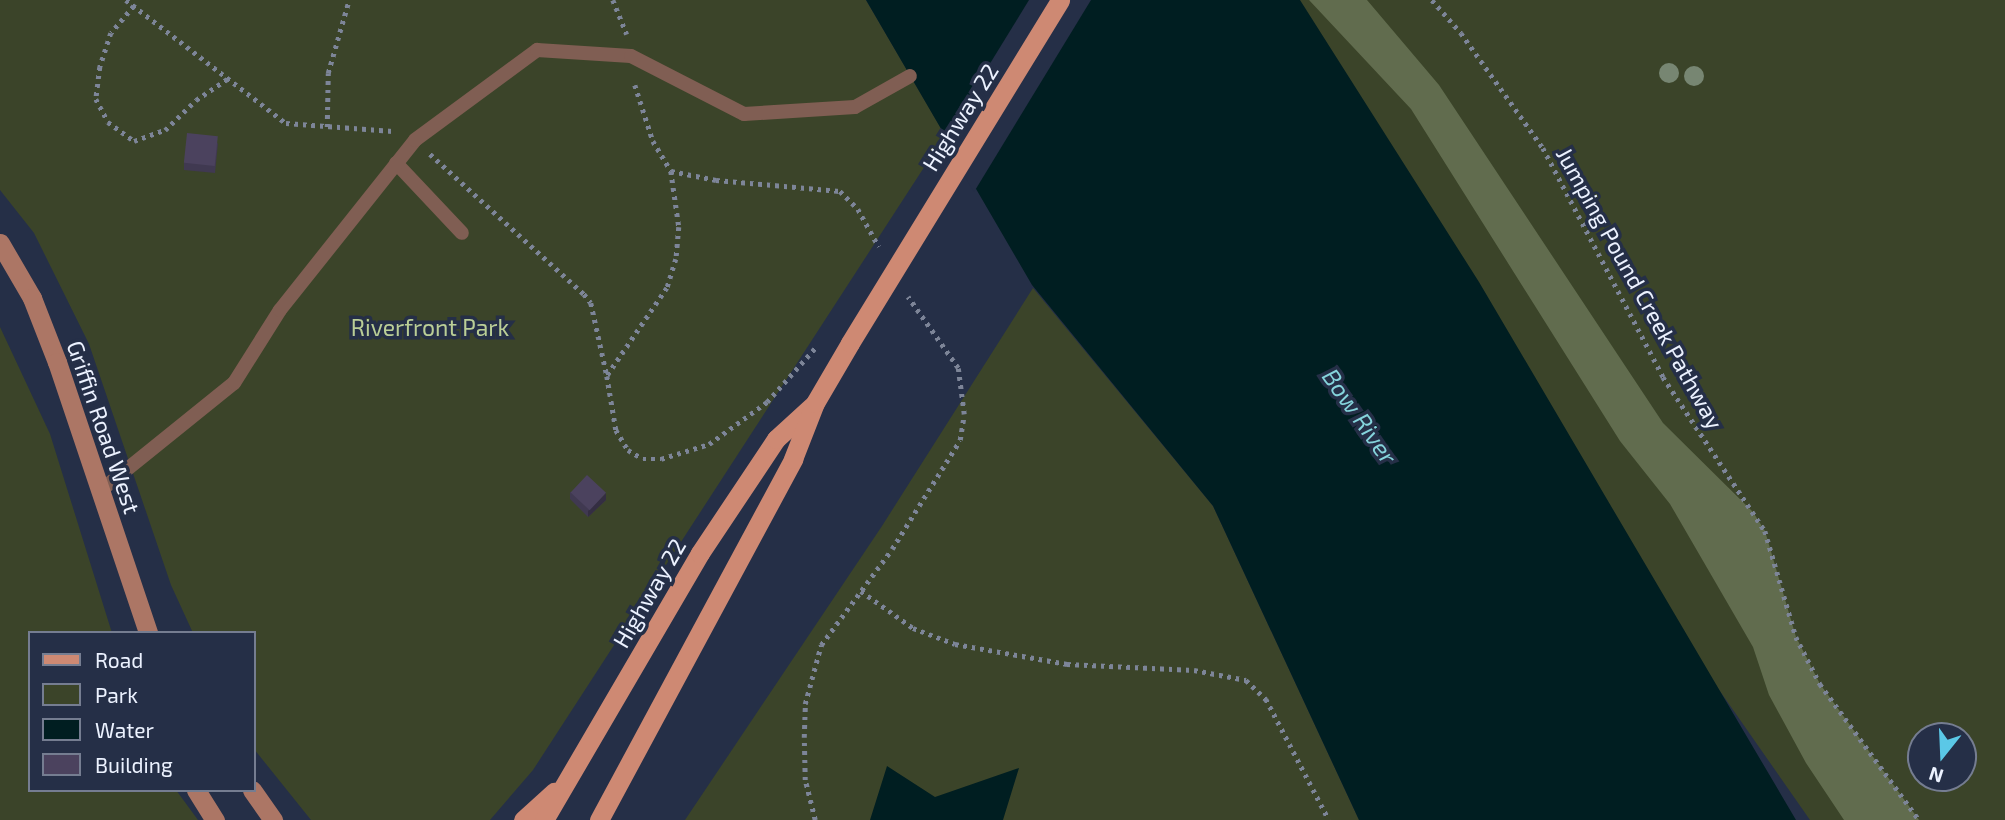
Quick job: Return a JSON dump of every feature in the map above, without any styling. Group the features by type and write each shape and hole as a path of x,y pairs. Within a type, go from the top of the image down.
{"main road":[{"name":"Highway 22","path":"599,820 793,459 815,403 1060,0"},
{"name":"Griffin Road West","path":"0,243 42,324 147,631"},
{"name":"Highway 22","path":"544,820 700,552 776,439 815,403"},
{"path":"523,820 567,779"},
{"path":"197,792 215,820"},
{"path":"253,792 273,820"}],"lane":[{"path":"100,491 234,383 280,310 415,140 537,50 631,56 744,114 855,107 910,76"},
{"path":"396,163 461,233"}],"path":[{"path":"327,127 328,73 349,0"},
{"name":"Jumping Pound Creek Pathway","path":"1432,0 1461,33 1543,148 1663,377 1765,531 1796,637 1820,684 1919,820"},
{"path":"134,6 111,33 100,67 96,99 108,122 134,141 165,130 196,100 229,78"},
{"path":"671,171 679,228 673,269 667,288 607,376 616,430 628,450 643,459 661,459 709,444 767,402 820,342"},
{"path":"861,591 934,638 1067,664 1194,670 1246,680 1266,699 1329,820"}],"green space":[{"name":"Riverfront Park","path":"0,0 866,0 945,135 533,770 490,820 311,820 256,751 256,631 192,631 171,585 89,344 34,233 0,190"},
{"path":"1286,0 2005,0 2005,820 1810,820 1534,425"},
{"path":"1033,288 1213,506 1359,820 685,820 882,526"},
{"path":"0,327 50,434 111,631 28,631 28,792 177,792 198,820 0,820"}],"shaded area":[{"path":"1309,0 1367,0 1439,85 1663,423 1753,512 1765,531 1796,637 1820,684 1919,820 1844,820 1806,763 1769,695 1753,647 1670,504 1620,441 1411,109"}],"water":[{"name":"Bow River","path":"866,0 1300,0 1479,282 1796,820 1359,820 1213,506 1032,285"},
{"path":"887,766 935,797 1019,768 1003,820 870,820"}],"pier":[{"path":"1029,0 1091,0 974,192 943,140"}],"building":[{"path":"187,133 218,136 215,166 184,163"},
{"path":"587,475 606,493 590,510 571,493"}]}
